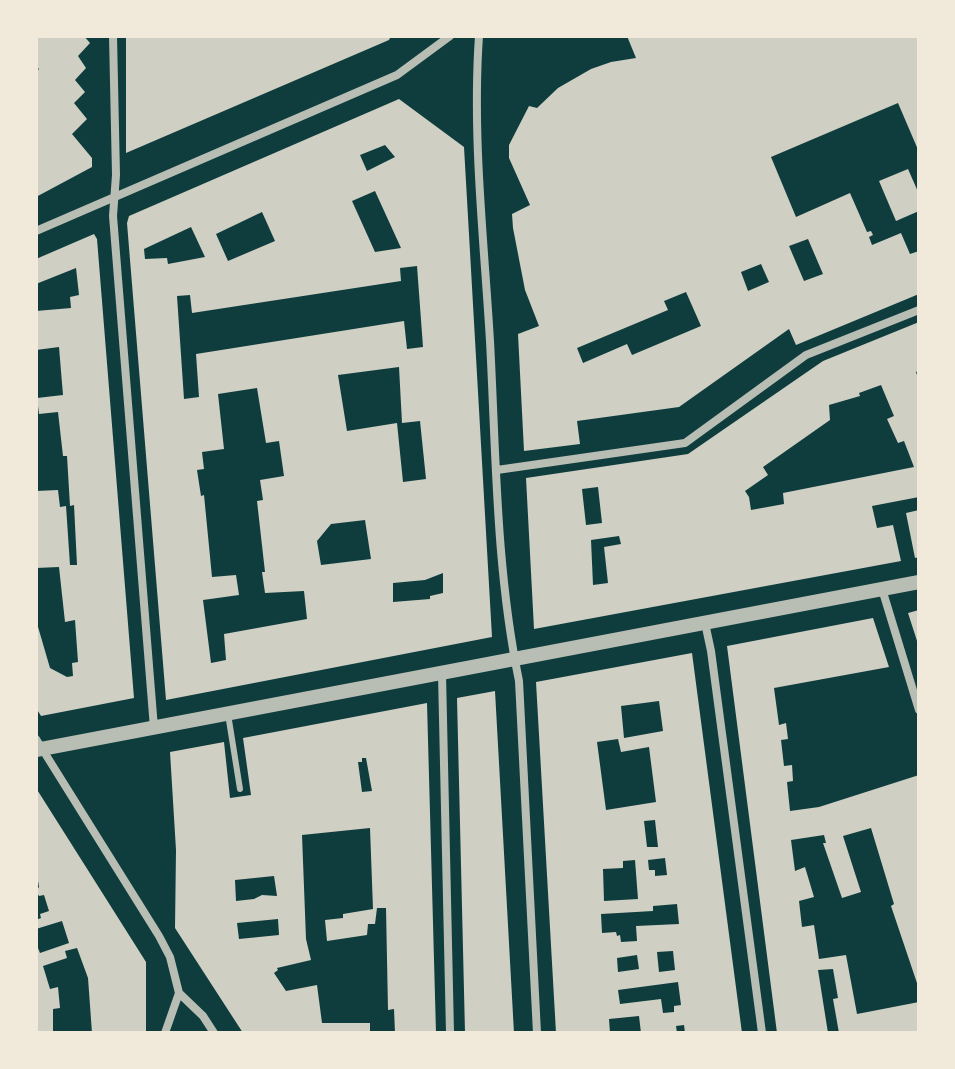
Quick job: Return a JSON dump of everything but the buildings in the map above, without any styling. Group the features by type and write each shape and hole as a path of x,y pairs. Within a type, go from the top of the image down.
{"street":[{"path":"113,36 113,216 154,728"},
{"path":"36,231 397,75 450,36"},
{"path":"479,36 478,141 497,470 509,638 519,681 537,1033"},
{"path":"497,470 521,469 685,443 806,355 919,310"},
{"path":"214,1033 203,1016 179,993 170,957 159,936 38,746 154,728 919,582"},
{"path":"881,588 919,710"},
{"path":"705,623 762,1033"},
{"path":"442,674 450,1033"},
{"path":"165,1033 179,993"}],"lane":[{"path":"228,714 240,789"}]}
